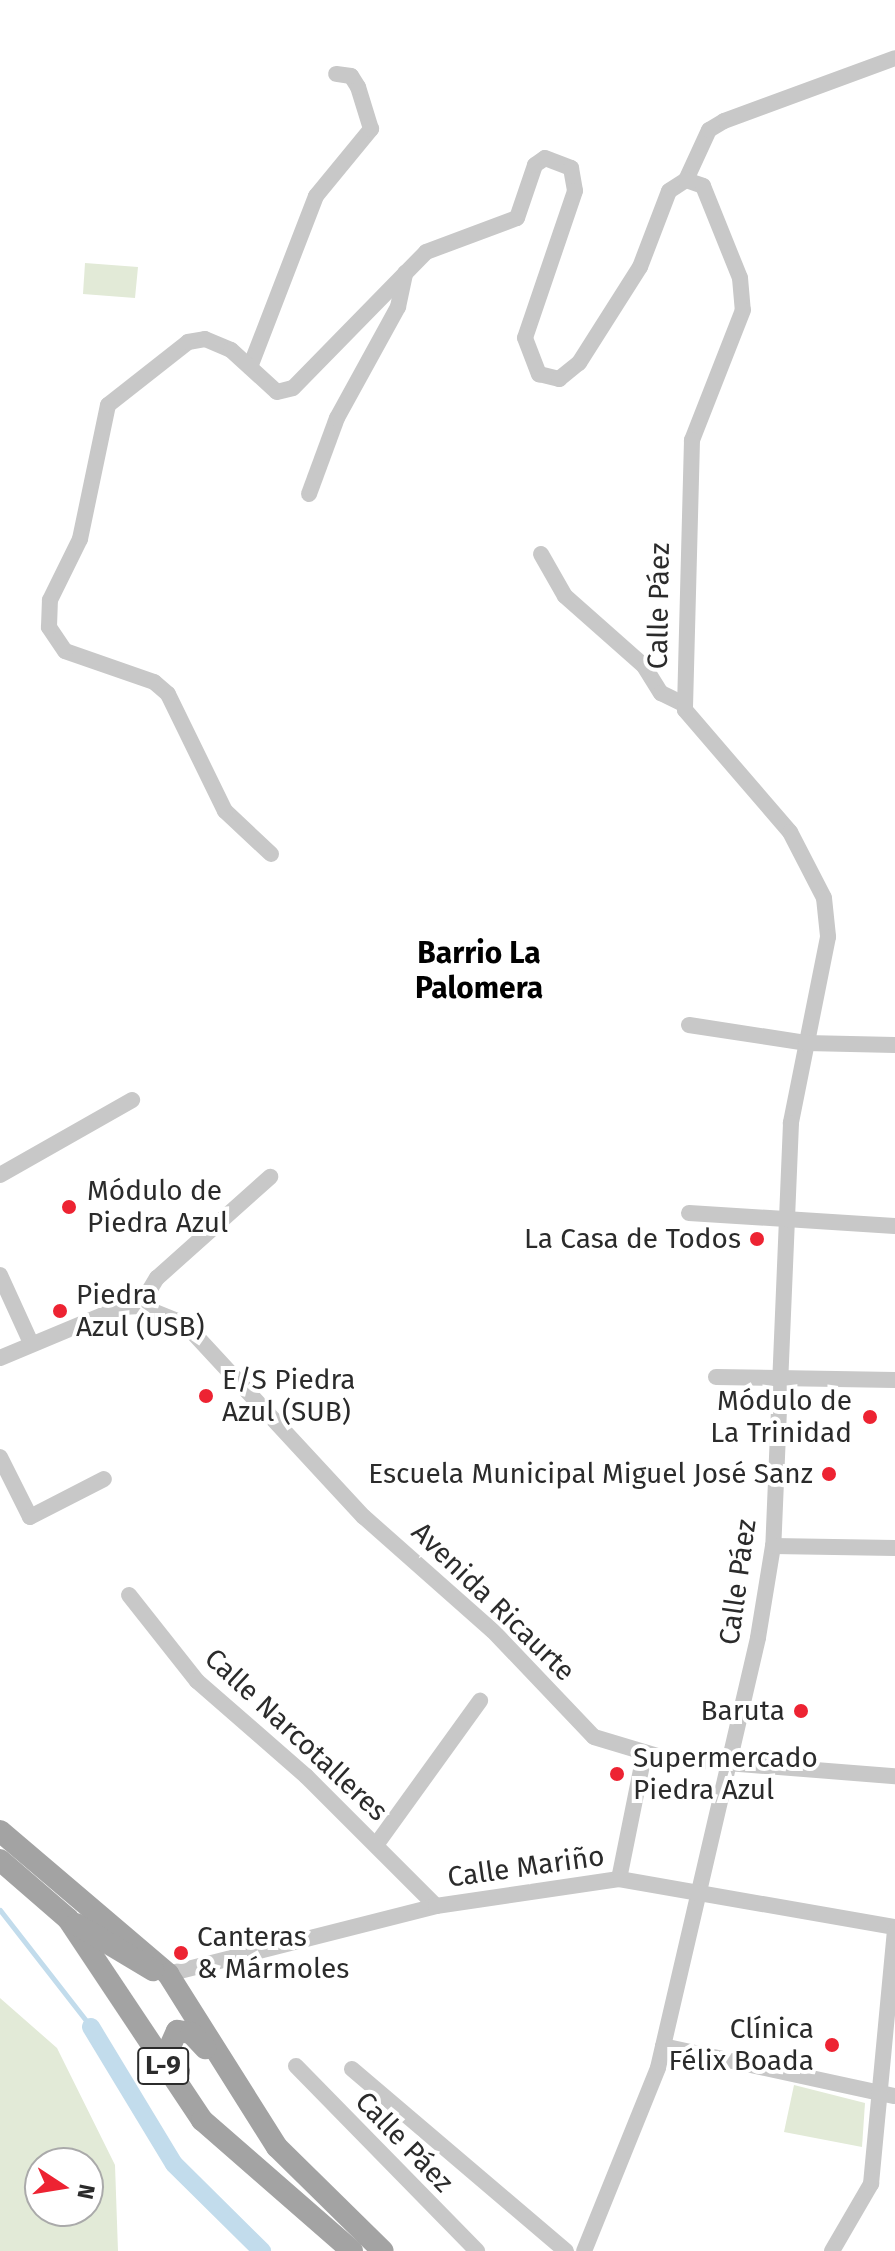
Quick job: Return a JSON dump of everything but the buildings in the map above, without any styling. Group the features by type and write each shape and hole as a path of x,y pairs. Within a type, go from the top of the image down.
{"main road":[{"name":"L-9","path":"0,1831 168,1974 224,2071"},
{"name":"L-9","path":"0,1860 68,1919 173,2081 250,2167 352,2251"},
{"path":"68,1919 168,1974"},
{"name":"L-9","path":"250,2167 184,2080 168,2051 172,2037 191,2033 224,2071 301,2176 383,2251"}],"street":[{"path":"271,854 225,811 168,694 154,682 65,651 46,615 80,539 108,405 188,342 219,342 277,392 293,388 426,252 517,218 535,165 545,158 571,168 575,191 525,338 539,374 559,379 590,347 648,252 669,191 686,180 709,130 724,121 895,58"},
{"path":"250,367 276,314 311,204 371,129 358,87 351,76 336,74"},
{"name":"Calle Páez","path":"584,2251 632,2146 663,2046 735,1760 773,1546 791,1123 828,937 824,898 790,832 693,723 684,704 692,440 743,310 740,278 708,195 686,180"},
{"path":"309,494 337,418 398,307 406,272"},
{"path":"541,554 565,596 644,666 661,693 684,704"},
{"path":"689,1025 806,1043 895,1045"},
{"path":"0,1175 132,1100"},
{"path":"0,1358 31,1343 140,1306 157,1278 270,1177"},
{"path":"689,1213 786,1216 895,1226"},
{"path":"0,1275 31,1343"},
{"name":"Avenida Ricaurte","path":"140,1306 185,1324 218,1351 364,1517 493,1631 594,1737 644,1755 735,1760 895,1776"},
{"path":"716,1377 779,1373 895,1380"},
{"path":"0,1457 30,1517 104,1479"},
{"path":"773,1546 895,1548"},
{"name":"Calle Narcotalleres","path":"129,1595 197,1681 376,1845 436,1906"},
{"path":"376,1845 480,1701"},
{"path":"619,1879 644,1755"},
{"name":"Calle Mariño","path":"168,1974 436,1906 619,1879 895,1929"},
{"path":"832,2251 871,2184 888,2094 895,1929"},
{"path":"663,2046 888,2094"},
{"name":"Calle Páez","path":"296,2066 477,2251"},
{"path":"352,2069 566,2251"}],"green space":[{"path":"85,263 138,267 135,298 83,294"},
{"path":"0,1998 57,2048 115,2165 118,2251 0,2251"},
{"path":"794,2085 865,2103 862,2147 784,2132"}],"waterway":[{"path":"0,1910 91,2027"},
{"path":"91,2027 174,2164 262,2251"}],"place":[{"name":"Módulo de Piedra Azul","path":"69,1207"},
{"name":"La Casa de Todos","path":"757,1239"},
{"name":"Piedra Azul (USB)","path":"60,1311"},
{"name":"E/S Piedra Azul (SUB)","path":"206,1396"},
{"name":"Módulo de La Trinidad","path":"870,1417"},
{"name":"Escuela Municipal Miguel José Sanz","path":"829,1474"},
{"name":"Baruta","path":"801,1711"},
{"name":"Supermercado Piedra Azul","path":"617,1774"},
{"name":"Canteras & Mármoles","path":"181,1953"},
{"name":"Clínica Félix Boada","path":"832,2045"}],"district":[{"name":"Barrio La Palomera","path":"479,970"}]}
